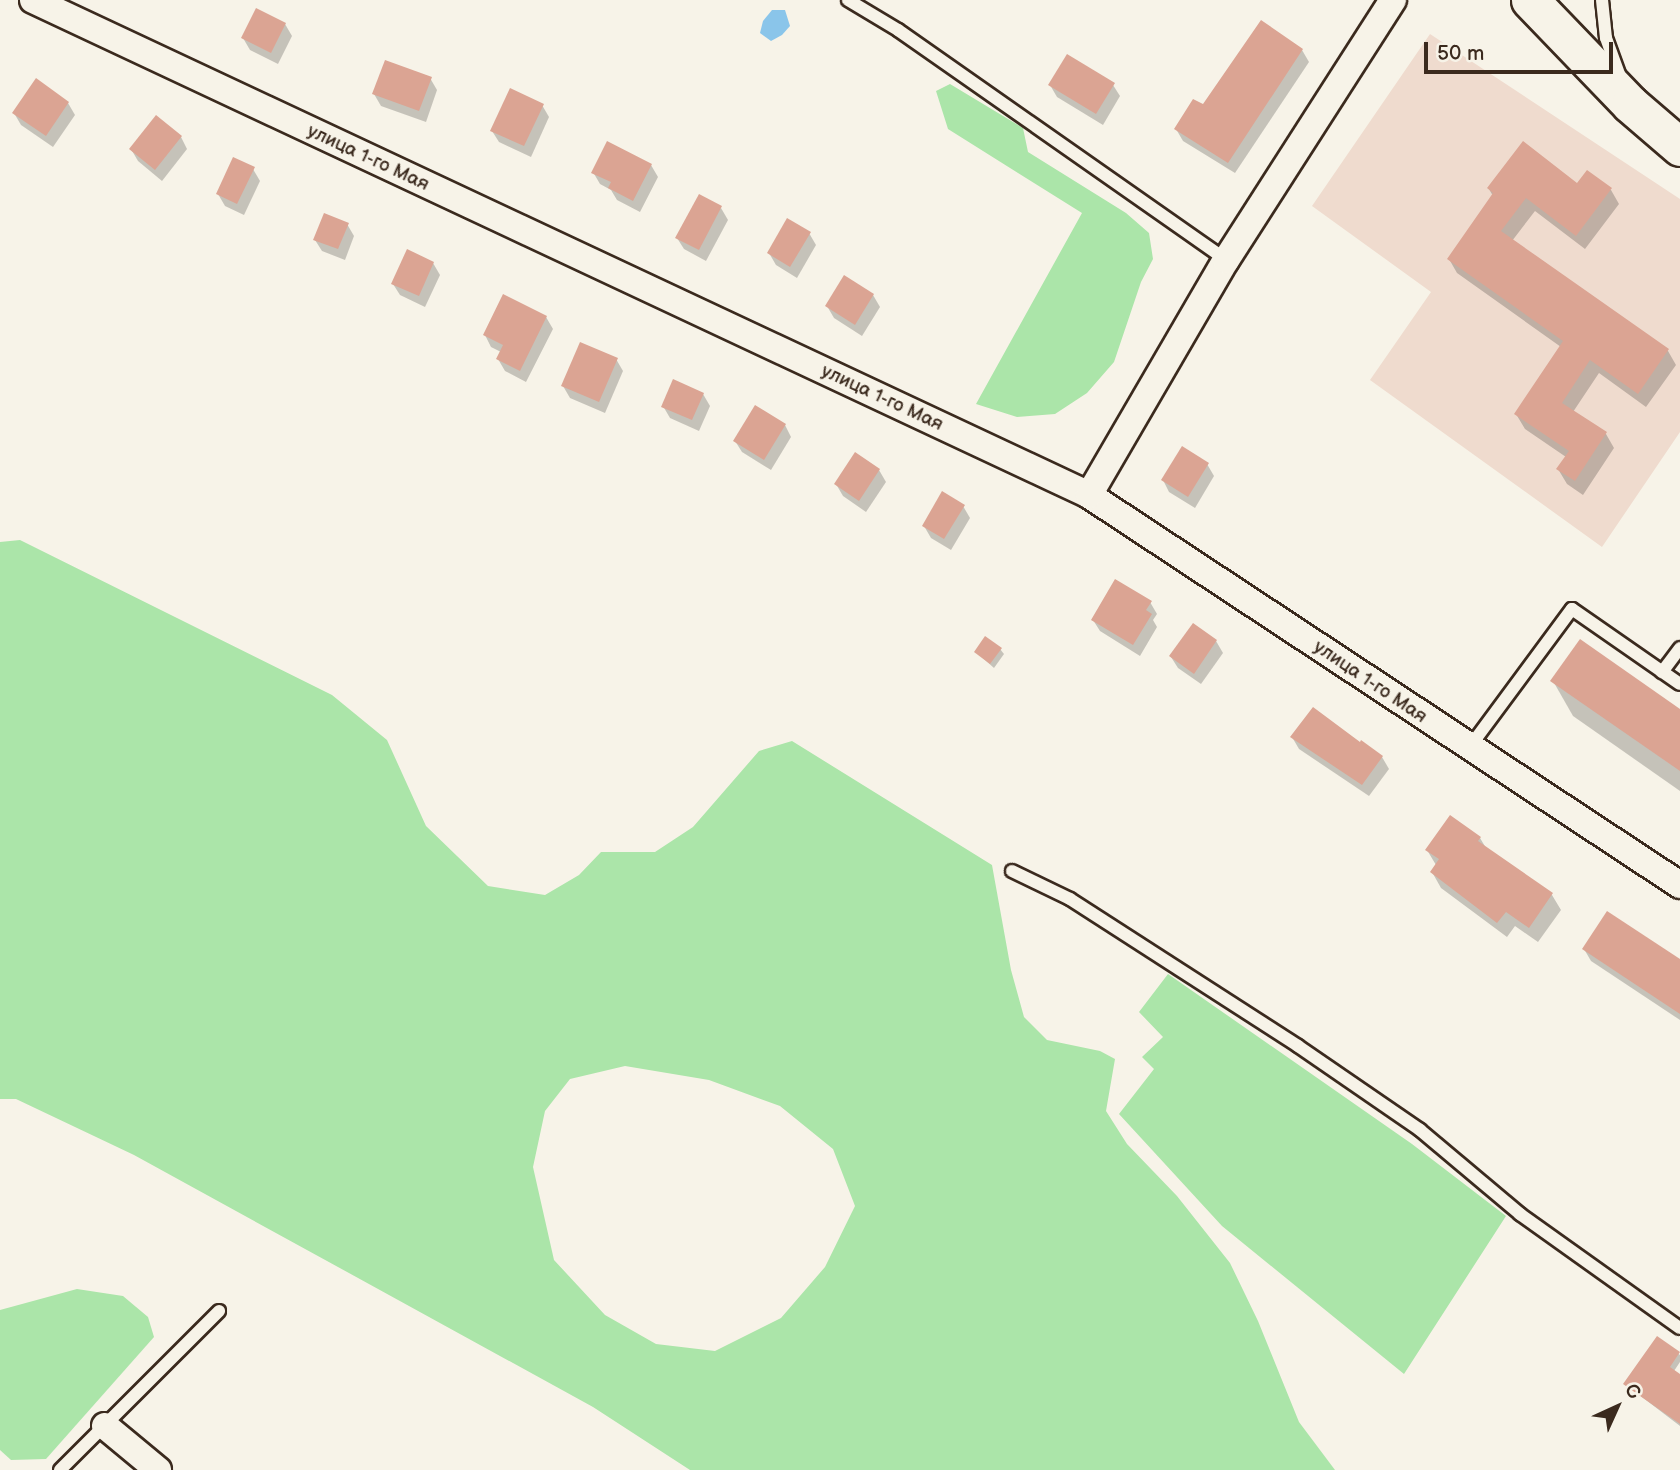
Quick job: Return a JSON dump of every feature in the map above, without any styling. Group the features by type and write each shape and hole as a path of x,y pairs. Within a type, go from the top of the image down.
{"street":[{"name":"улица 1-го Мая","path":"33,0 1089,495 1468,748 1680,885"},
{"path":"1089,495 1226,260 1393,0"},
{"path":"1530,0 1630,104 1680,147"},
{"path":"106,1426 158,1470"}],"lane":[{"path":"848,0 898,30 1226,260"},
{"path":"1602,0 1606,38 1630,104"},
{"path":"1468,748 1572,609 1680,684"},
{"path":"1662,672 1680,648"},
{"path":"1012,871 1070,899 1309,1054 1420,1130 1520,1214 1680,1328"},
{"path":"60,1470 219,1311"}],"shaded area":[{"path":"1430,34 1680,199 1680,432 1602,547 1370,380 1431,292 1312,206"}],"green space":[{"path":"950,84 1023,128 1028,152 1126,213 1149,233 1153,259 1141,282 1114,362 1087,393 1055,414 1017,417 976,404 1082,213 948,129 936,91"},
{"path":"20,540 332,695 387,740 426,826 488,886 545,895 579,875 601,852 655,852 693,827 759,751 792,741 992,865 1011,970 1024,1017 1047,1040 1100,1051 1115,1059 1106,1111 1127,1144 1177,1196 1230,1263 1258,1321 1299,1422 1335,1470 690,1470 593,1407 134,1155 16,1099 0,1099 0,542","holes":["625,1066 709,1080 780,1106 833,1149 855,1206 825,1267 781,1318 715,1351 656,1344 605,1315 554,1260 533,1167 545,1111 570,1079"]},
{"path":"1168,974 1412,1144 1506,1216 1404,1374 1222,1226 1119,1114 1154,1069 1142,1057 1163,1037 1139,1012"},
{"path":"77,1289 123,1296 148,1317 154,1337 46,1459 11,1460 0,1450 0,1310"}],"water":[{"path":"772,10 785,10 790,26 782,35 771,41 760,33 763,21"}],"building":[{"path":"256,8 286,23 271,53 241,38"},
{"path":"1261,20 1303,49 1228,163 1174,129 1193,99 1203,104"},
{"path":"1067,54 1115,83 1096,114 1048,85"},
{"path":"385,60 432,77 419,111 372,94"},
{"path":"36,78 69,102 46,136 12,113"},
{"path":"510,88 544,104 524,146 490,131"},
{"path":"156,115 182,136 155,170 129,149"},
{"path":"607,141 652,164 633,201 608,188 611,182 591,173"},
{"path":"1523,141 1577,183 1587,170 1612,188 1576,236 1526,198 1501,231 1669,349 1638,394 1590,360 1562,403 1607,432 1575,481 1556,469 1569,451 1514,414 1563,341 1447,259 1493,193 1487,188"},
{"path":"233,157 255,167 237,204 216,194"},
{"path":"699,194 722,206 699,250 675,238"},
{"path":"324,213 349,223 338,249 313,240"},
{"path":"787,218 811,232 790,267 767,253"},
{"path":"407,249 434,262 419,296 391,284"},
{"path":"844,275 874,294 855,325 825,306"},
{"path":"503,294 547,316 520,371 496,359 503,345 483,335"},
{"path":"580,342 618,358 599,402 561,386"},
{"path":"673,379 704,393 692,420 661,407"},
{"path":"755,405 786,424 764,460 733,441"},
{"path":"1182,446 1209,463 1188,497 1161,480"},
{"path":"855,452 880,469 859,501 834,484"},
{"path":"942,491 965,505 944,539 922,526"},
{"path":"1115,579 1152,601 1146,610 1152,614 1133,645 1091,620"},
{"path":"1193,623 1217,640 1194,674 1169,656"},
{"path":"985,636 1002,648 990,664 974,652"},
{"path":"1580,639 1680,709 1680,771 1550,681"},
{"path":"1313,707 1383,756 1362,785 1290,737"},
{"path":"1450,815 1481,837 1478,841 1553,893 1529,928 1506,912 1497,923 1430,872 1439,859 1425,850"},
{"path":"1607,911 1680,959 1680,1014 1582,949"},
{"path":"1657,1336 1680,1352 1670,1367 1680,1374 1680,1424 1623,1384"}]}
